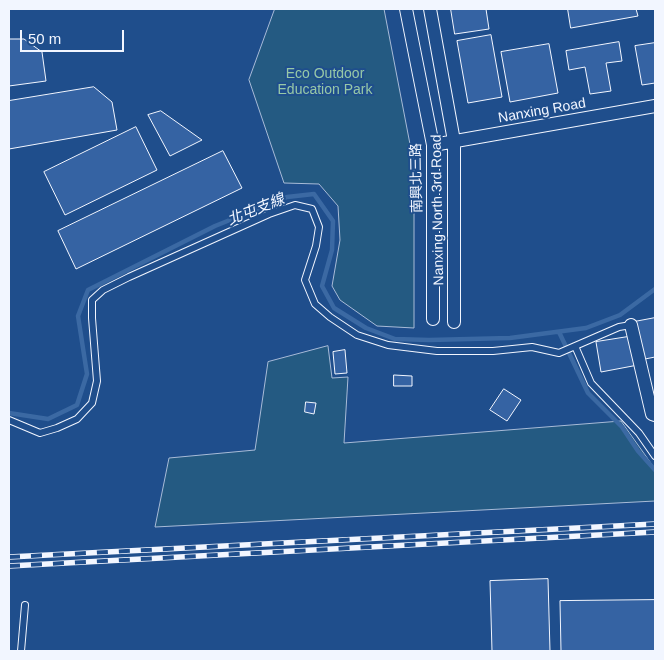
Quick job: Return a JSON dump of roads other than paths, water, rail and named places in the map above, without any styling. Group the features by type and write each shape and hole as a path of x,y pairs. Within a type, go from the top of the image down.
{"street":[{"name":"南興北三路","path":"406,9 433,145 433,319"},
{"name":"Nanxing North 3rd Road","path":"430,9 454,141 454,322"},
{"name":"Nanxing Road","path":"433,145 655,106"},
{"path":"631,326 652,414 655,415"}],"lane":[{"path":"9,420 40,433 77,419 92,404 97,381 92,300 103,290 260,218 295,205 312,210 319,227 316,246 305,280 315,304 330,318 357,335 388,345 438,351 492,351 532,347 559,353 619,327 631,326"},
{"path":"575,346 591,383 639,433 655,456"},
{"path":"21,651 25,605"}],"waterway":[{"name":"北屯支線","path":"9,413 48,419 77,405 87,374 78,316 88,290 215,226 287,197 314,194 333,221 332,250 322,286 334,308 366,328 395,339 510,338 586,328 620,315 655,289"},
{"path":"559,332 588,393 622,427 638,451 655,470"}],"railway":[{"path":"9,557 655,524"},
{"path":"9,566 655,532"}],"park label":[{"name":"Eco Outdoor Education Park","path":"325,82"}]}
